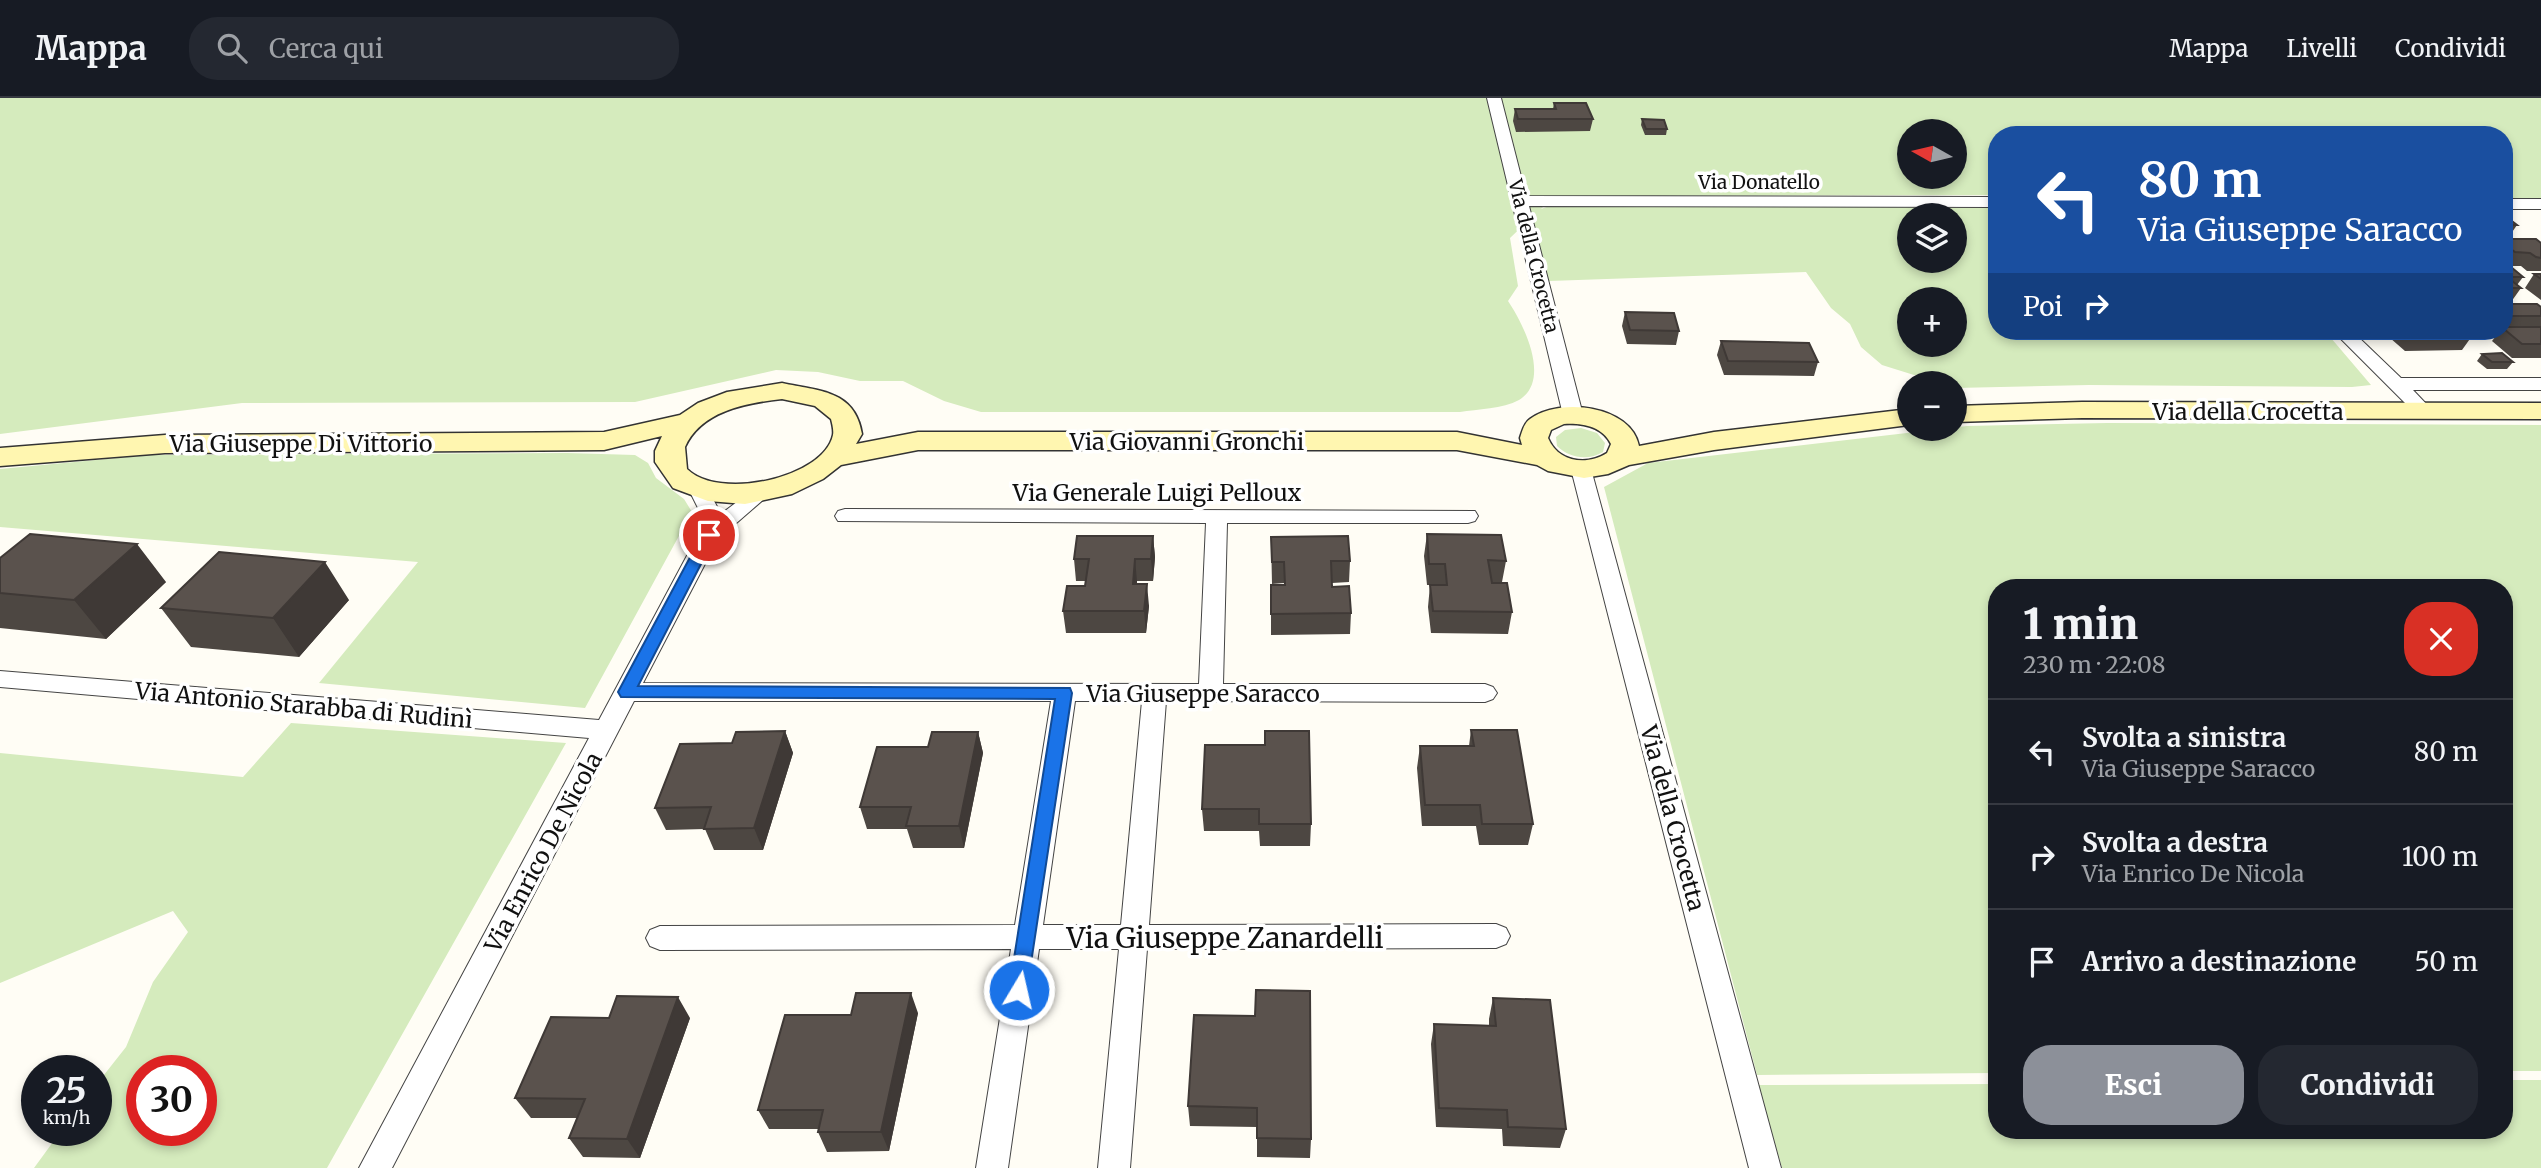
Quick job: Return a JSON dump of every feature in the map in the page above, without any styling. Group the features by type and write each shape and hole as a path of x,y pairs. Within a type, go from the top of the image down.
{"street":[{"name":"Via della Crocetta","path":"1494,98 1522,201 1573,415"},
{"name":"Via Donatello","path":"1522,201 1988,202"},
{"path":"2513,204 2541,204"},
{"path":"2351,340 2424,411"},
{"path":"2396,384 2541,383"},
{"path":"782,391 806,393 826,400 840,410 848,423 847,440 836,457 805,479 761,493 739,495 699,490 682,481 672,469 668,456 677,433 688,422 731,399 782,391"},
{"name":"Via della Crocetta","path":"1967,414 2082,410 2541,411"},
{"path":"1573,415 1598,419 1619,444 1604,467 1581,469 1548,458 1535,445 1535,431 1539,425 1559,416 1573,415"},
{"path":"1619,444 1714,441 1897,418"},
{"name":"Via Giuseppe Di Vittorio","path":"0,457 165,444 604,441 688,422"},
{"name":"Via Giovanni Gronchi","path":"848,423 918,441"},
{"name":"Via Giovanni Gronchi","path":"1457,441 1539,425"},
{"name":"Via Giuseppe Di Vittorio","path":"604,441 668,456"},
{"name":"Via Giovanni Gronchi","path":"836,457 918,441 1457,441 1548,458"},
{"name":"Via della Crocetta","path":"1581,469 1765,1168"},
{"path":"699,490 711,514 709,535"},
{"name":"Via Enrico De Nicola","path":"375,1168 709,535 761,493"},
{"name":"Via Generale Luigi Pelloux","path":"845,516 1468,516"},
{"path":"1211,693 1217,516"},
{"name":"Via Antonio Starabba di Rudinì","path":"0,679 607,730"},
{"name":"Via Giuseppe Saracco","path":"627,692 1485,693"},
{"path":"992,1168 1064,693"},
{"path":"1114,1168 1155,693"},
{"name":"Via Giuseppe Zanardelli","path":"660,938 1133,939 1496,936"}],"green space":[{"path":"0,98 2541,98 2541,203 2513,202 2513,126 1988,126 1988,195 1554,196 1541,209 1555,204 1897,207 1897,273 1967,273 1967,208 1988,208 1988,340 2333,340 2371,385 1967,388 1967,371 1901,371 1882,365 1861,347 1850,324 1831,308 1806,272 1549,281 1531,218 1510,238 1518,286 1508,301 1521,323 1532,351 1533,379 1529,391 1519,400 1505,405 1460,412 981,412 944,401 903,381 860,381 818,372 776,370 635,402 242,403 0,434"},
{"path":"2108,423 2541,425 2541,1071 2513,1071 2513,579 1988,579 1988,1073 1757,1075 1604,487 1648,463 1897,434 1897,441 1967,441 1967,426"},
{"path":"1581,428 1597,433 1605,443 1603,452 1591,457 1579,457 1557,446 1556,437 1565,430"},
{"path":"149,455 635,455 648,463 656,478 684,499 692,512 585,708 319,683 418,562 0,527 0,469"},
{"path":"291,723 566,743 327,1168 34,1168 50,1146 112,1146 112,1065 126,1047 153,982 188,932 173,911 0,983 0,753 243,777"},
{"path":"2513,1080 2541,1080 2541,1168 1782,1168 1758,1085 1988,1084 1988,1139 2513,1139"}],"building":[{"path":"1554,103 1586,103 1593,119 1518,119 1515,109 1556,109"},
{"path":"1642,119 1664,120 1667,129 1646,129"},
{"path":"2513,239 2536,239 2541,243 2541,258 2530,253 2515,252"},
{"path":"2513,269 2523,277 2513,277"},
{"path":"2513,304 2537,304 2541,307 2541,316 2513,316"},
{"path":"1625,312 1674,313 1679,331 1630,330"},
{"path":"2513,327 2541,327 2541,344 2522,344 2513,336"},
{"path":"1721,341 1809,343 1818,362 1728,361"},
{"path":"2502,353 2513,362 2492,362 2482,354"},
{"path":"30,534 137,544 74,600 0,593 0,558"},
{"path":"1427,534 1501,535 1506,561 1488,560 1492,583 1507,583 1512,612 1433,611 1430,585 1447,585 1445,564 1429,564"},
{"path":"1077,536 1153,536 1151,559 1135,559 1133,584 1147,584 1144,611 1063,611 1067,586 1085,586 1089,559 1074,559"},
{"path":"1348,536 1350,561 1331,561 1332,587 1349,586 1351,613 1271,614 1271,585 1285,585 1284,562 1272,562 1271,537"},
{"path":"219,552 325,562 273,618 161,608"},
{"path":"1471,730 1517,730 1533,824 1482,824 1480,805 1425,805 1420,746 1474,746"},
{"path":"785,731 754,828 704,829 711,807 655,808 680,744 732,743 736,732"},
{"path":"1265,731 1309,731 1311,824 1259,824 1259,809 1202,809 1205,745 1265,745"},
{"path":"932,732 978,732 959,826 906,826 911,807 860,807 877,747 928,747"},
{"path":"1256,990 1310,991 1311,1139 1257,1138 1257,1108 1188,1106 1194,1015 1255,1016"},
{"path":"856,993 911,993 881,1132 818,1132 823,1110 758,1110 785,1015 851,1015"},
{"path":"617,996 678,997 627,1139 569,1138 585,1099 515,1098 551,1017 609,1018"},
{"path":"1493,998 1550,1000 1566,1129 1508,1127 1507,1110 1439,1108 1434,1024 1496,1026"}],"route":[{"path":"709,535 627,692 1064,693 1019,990"}]}
